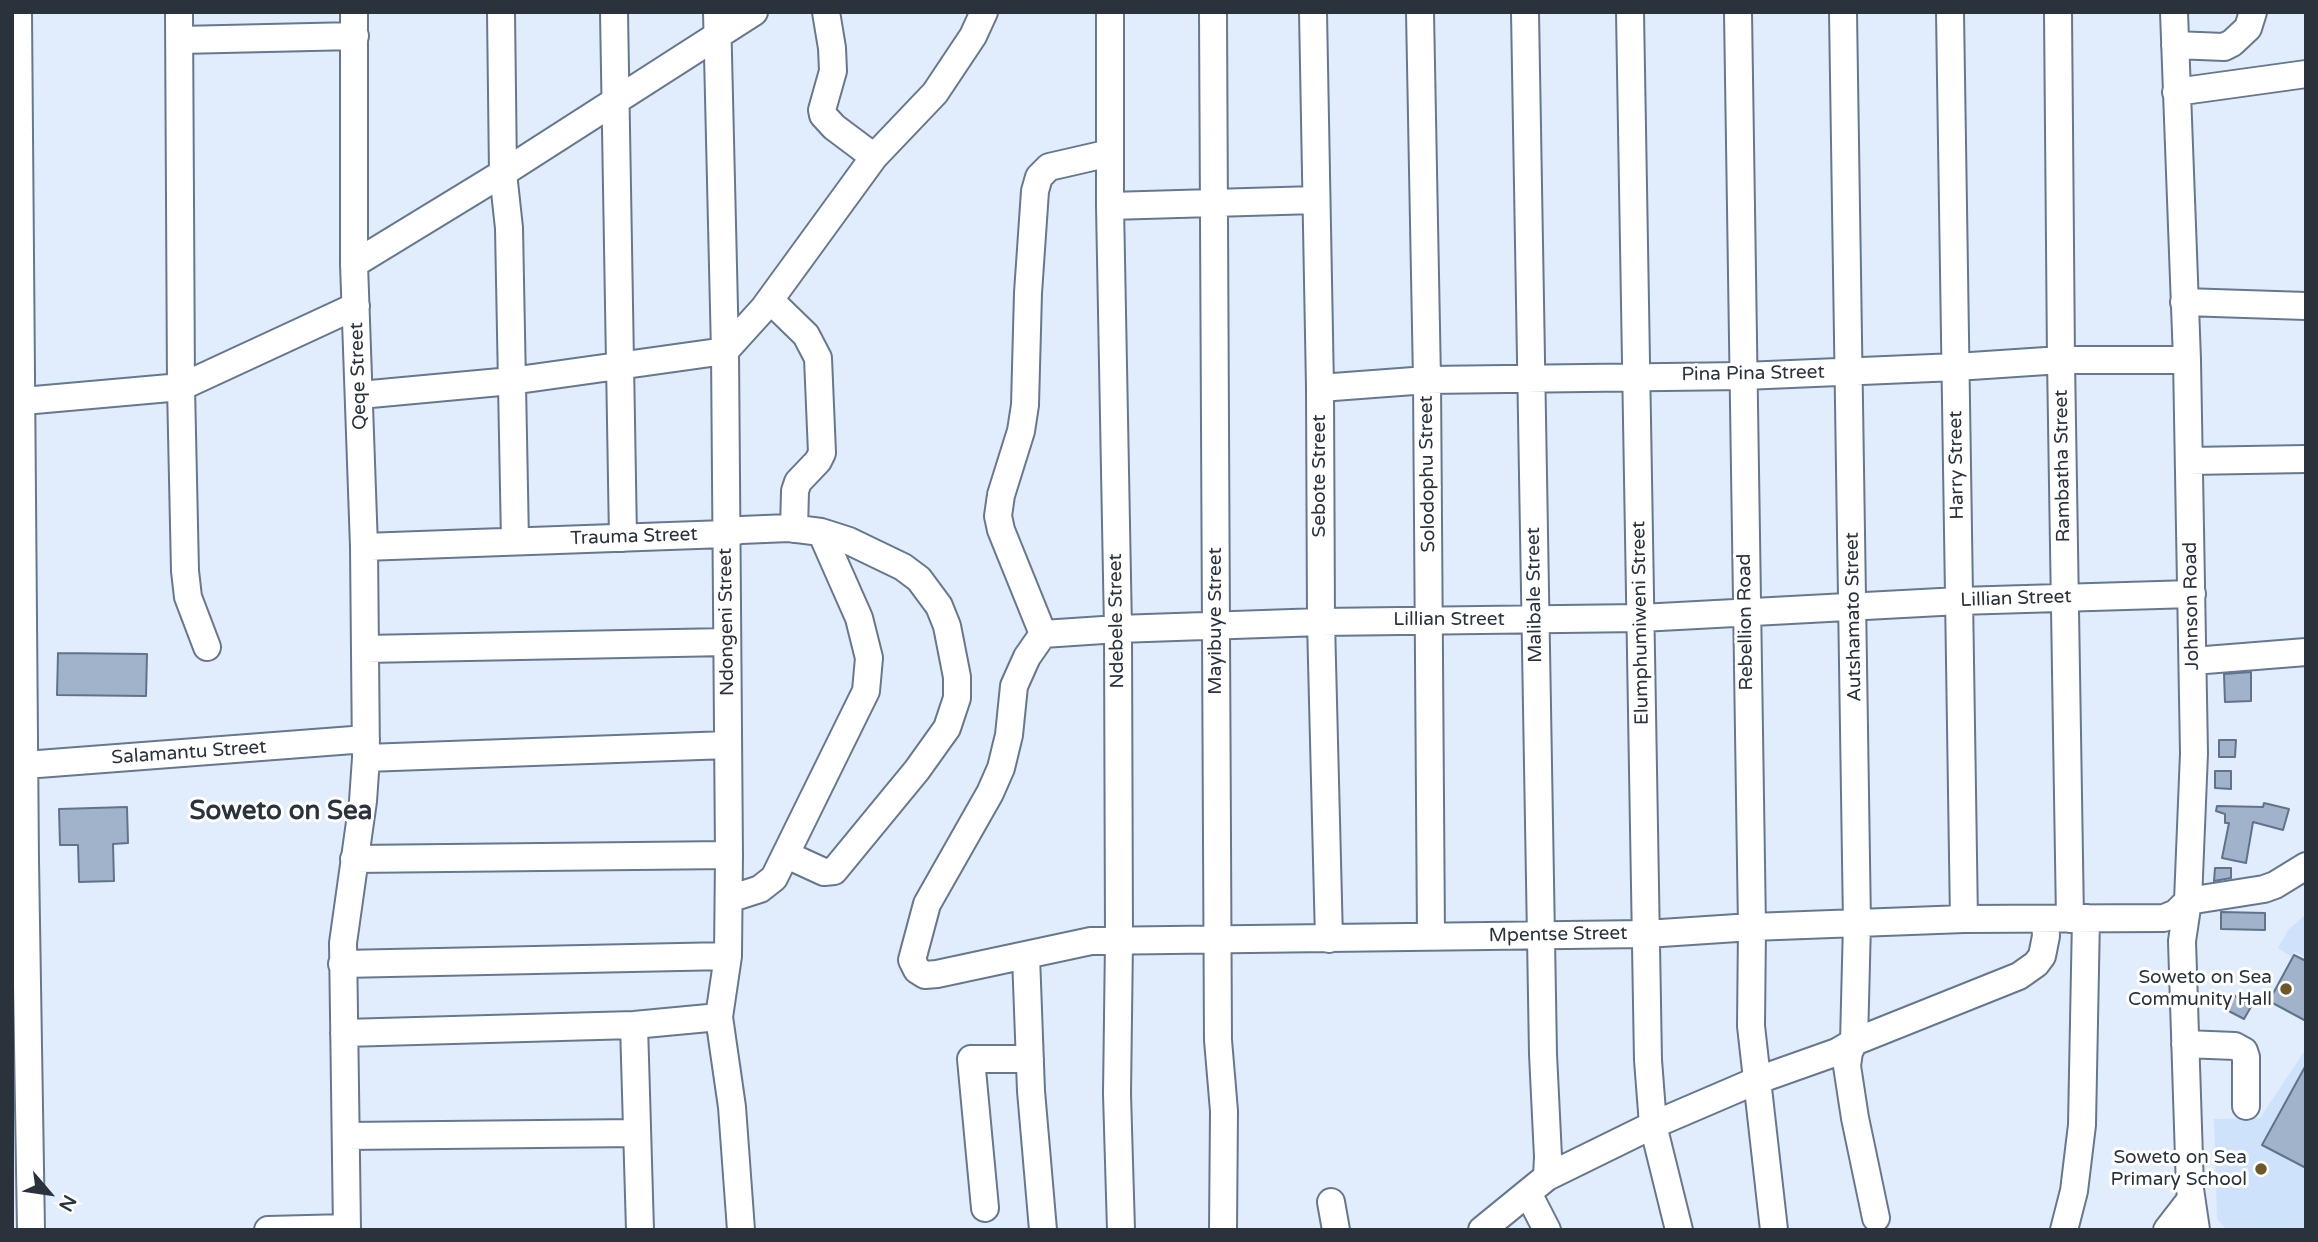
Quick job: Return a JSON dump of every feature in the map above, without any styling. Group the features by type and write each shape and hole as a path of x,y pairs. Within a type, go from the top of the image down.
{"street":[{"path":"18,12 19,860 32,1230"},
{"path":"179,12 185,570 188,597 207,647"},
{"path":"501,12 503,173 509,228 515,541"},
{"path":"614,12 623,538"},
{"path":"354,264 615,101 717,25 754,12"},
{"path":"826,12 833,71 823,115 834,127 874,157"},
{"path":"360,394 512,382 725,351 770,300 874,157 935,93 973,36 984,12"},
{"name":"Ndebele Street","path":"1110,12 1110,206 1118,629 1117,1094 1121,1230"},
{"name":"Mayibuye Street","path":"1213,12 1218,1040 1225,1122 1223,1230"},
{"name":"Sebote Street","path":"1313,12 1321,622 1329,939"},
{"name":"Solodophu Street","path":"1420,12 1427,380 1431,936"},
{"name":"Malibale Street","path":"1525,12 1541,934 1537,1185"},
{"name":"Elumphumiweni Street","path":"1630,12 1647,1060 1653,1125 1679,1230"},
{"name":"Rebellion Road","path":"1738,12 1752,927 1751,1026 1774,1230"},
{"name":"Autshamato Street","path":"1843,12 1857,923 1854,1042 1847,1066 1876,1218"},
{"name":"Harry Street","path":"1950,12 1964,919"},
{"name":"Rambatha Street","path":"2058,12 2067,919"},
{"name":"Johnson Road","path":"2174,12 2187,360 2194,767 2188,901 2182,928 2192,1199 2196,1230"},
{"path":"2175,45 2224,47 2248,28 2253,12"},
{"path":"180,40 355,24"},
{"name":"Qeqe Street","path":"347,1229 342,964 345,924 363,801 366,749 364,547 354,264 355,24"},
{"name":"Ndongeni Street","path":"717,25 725,351 729,855 728,956 719,1017 732,1107 741,1230"},
{"path":"2176,92 2306,74"},
{"path":"1043,634 1001,530 998,516 1000,495 1021,431 1025,405 1028,293 1035,191 1039,177 1049,167 1110,153"},
{"path":"1110,206 1316,200"},
{"path":"770,300 806,335 818,358 822,453 798,482 795,491 794,529"},
{"path":"2185,303 2306,306"},
{"path":"18,401 181,387 356,306"},
{"name":"Pina Pina Street","path":"1320,388 1427,380 1744,376 2061,360 2187,360"},
{"path":"2189,461 2306,459"},
{"name":"Trauma Street","path":"364,547 725,534 761,529 794,529 821,532 849,541 903,567 930,591 947,626 957,677 954,713 939,741 839,867 834,871 824,872 787,855"},
{"path":"729,899 767,885 774,878 860,705 869,678 869,658 859,618 821,532"},
{"name":"Lillian Street","path":"1043,634 1321,622 1641,618 1959,601 2192,594"},
{"name":"Mpentse Street","path":"1043,634 1027,657 1014,686 1009,735 1001,768 990,793 927,904 912,960 917,970 925,975 1026,956 1082,942 1646,934 1964,919 2164,918 2176,913 2188,901"},
{"path":"365,649 727,642"},
{"path":"2193,661 2306,652"},
{"name":"Salamantu Street","path":"19,765 366,749 728,745"},
{"path":"354,859 729,855"},
{"path":"2188,901 2264,889 2276,885 2306,866"},
{"path":"1482,1230 1537,1185 1653,1125 1758,1080 1838,1052 1854,1042 2028,971 2036,964 2045,946 2067,919"},
{"path":"2064,1230 2074,1191 2083,1110 2067,919"},
{"path":"342,964 728,956"},
{"path":"1026,956 1042,1230"},
{"path":"344,1033 634,1025 719,1017"},
{"path":"634,1025 640,1230"},
{"path":"2185,1044 2235,1046 2244,1051 2246,1106"},
{"path":"985,1208 971,1059 1030,1059"},
{"path":"346,1136 637,1133"},
{"path":"1537,1185 1548,1230"},
{"path":"2167,1230 2192,1199"},
{"path":"1331,1202 1336,1230"},
{"path":"268,1230 347,1229"}],"shaded area":[{"path":"2306,914 2306,958 2295,952 2292,957 2278,948 2289,929"},
{"name":"Soweto on Sea Primary School","path":"2306,1049 2306,1230 2227,1230 2217,1219 2214,1119 2260,1118"}],"building":[{"path":"58,653 147,654 146,696 57,695"},
{"path":"2251,672 2251,701 2225,702 2224,674"},
{"path":"2219,740 2236,740 2235,757 2219,757"},
{"path":"2215,771 2231,771 2231,789 2215,788"},
{"path":"2264,803 2289,809 2283,830 2253,822 2246,863 2222,858 2229,823 2225,823 2225,814 2216,811 2217,806 2263,807"},
{"path":"127,807 128,843 113,844 114,881 79,882 78,845 60,845 59,809"},
{"path":"2215,868 2231,868 2231,878 2214,881"},
{"path":"2221,912 2265,913 2265,930 2221,929"},
{"name":"Soweto on Sea Community Hall","path":"2294,955 2306,961 2306,1021 2269,1001"},
{"path":"2233,995 2252,1005 2244,1019 2225,1009"},
{"path":"2306,1065 2306,1168 2262,1145"}],"place":[{"name":"Soweto on Sea Community Hall","path":"2286,989"},
{"name":"Soweto on Sea Primary School","path":"2261,1169"}],"district":[{"name":"Soweto on Sea","path":"281,812"}]}
